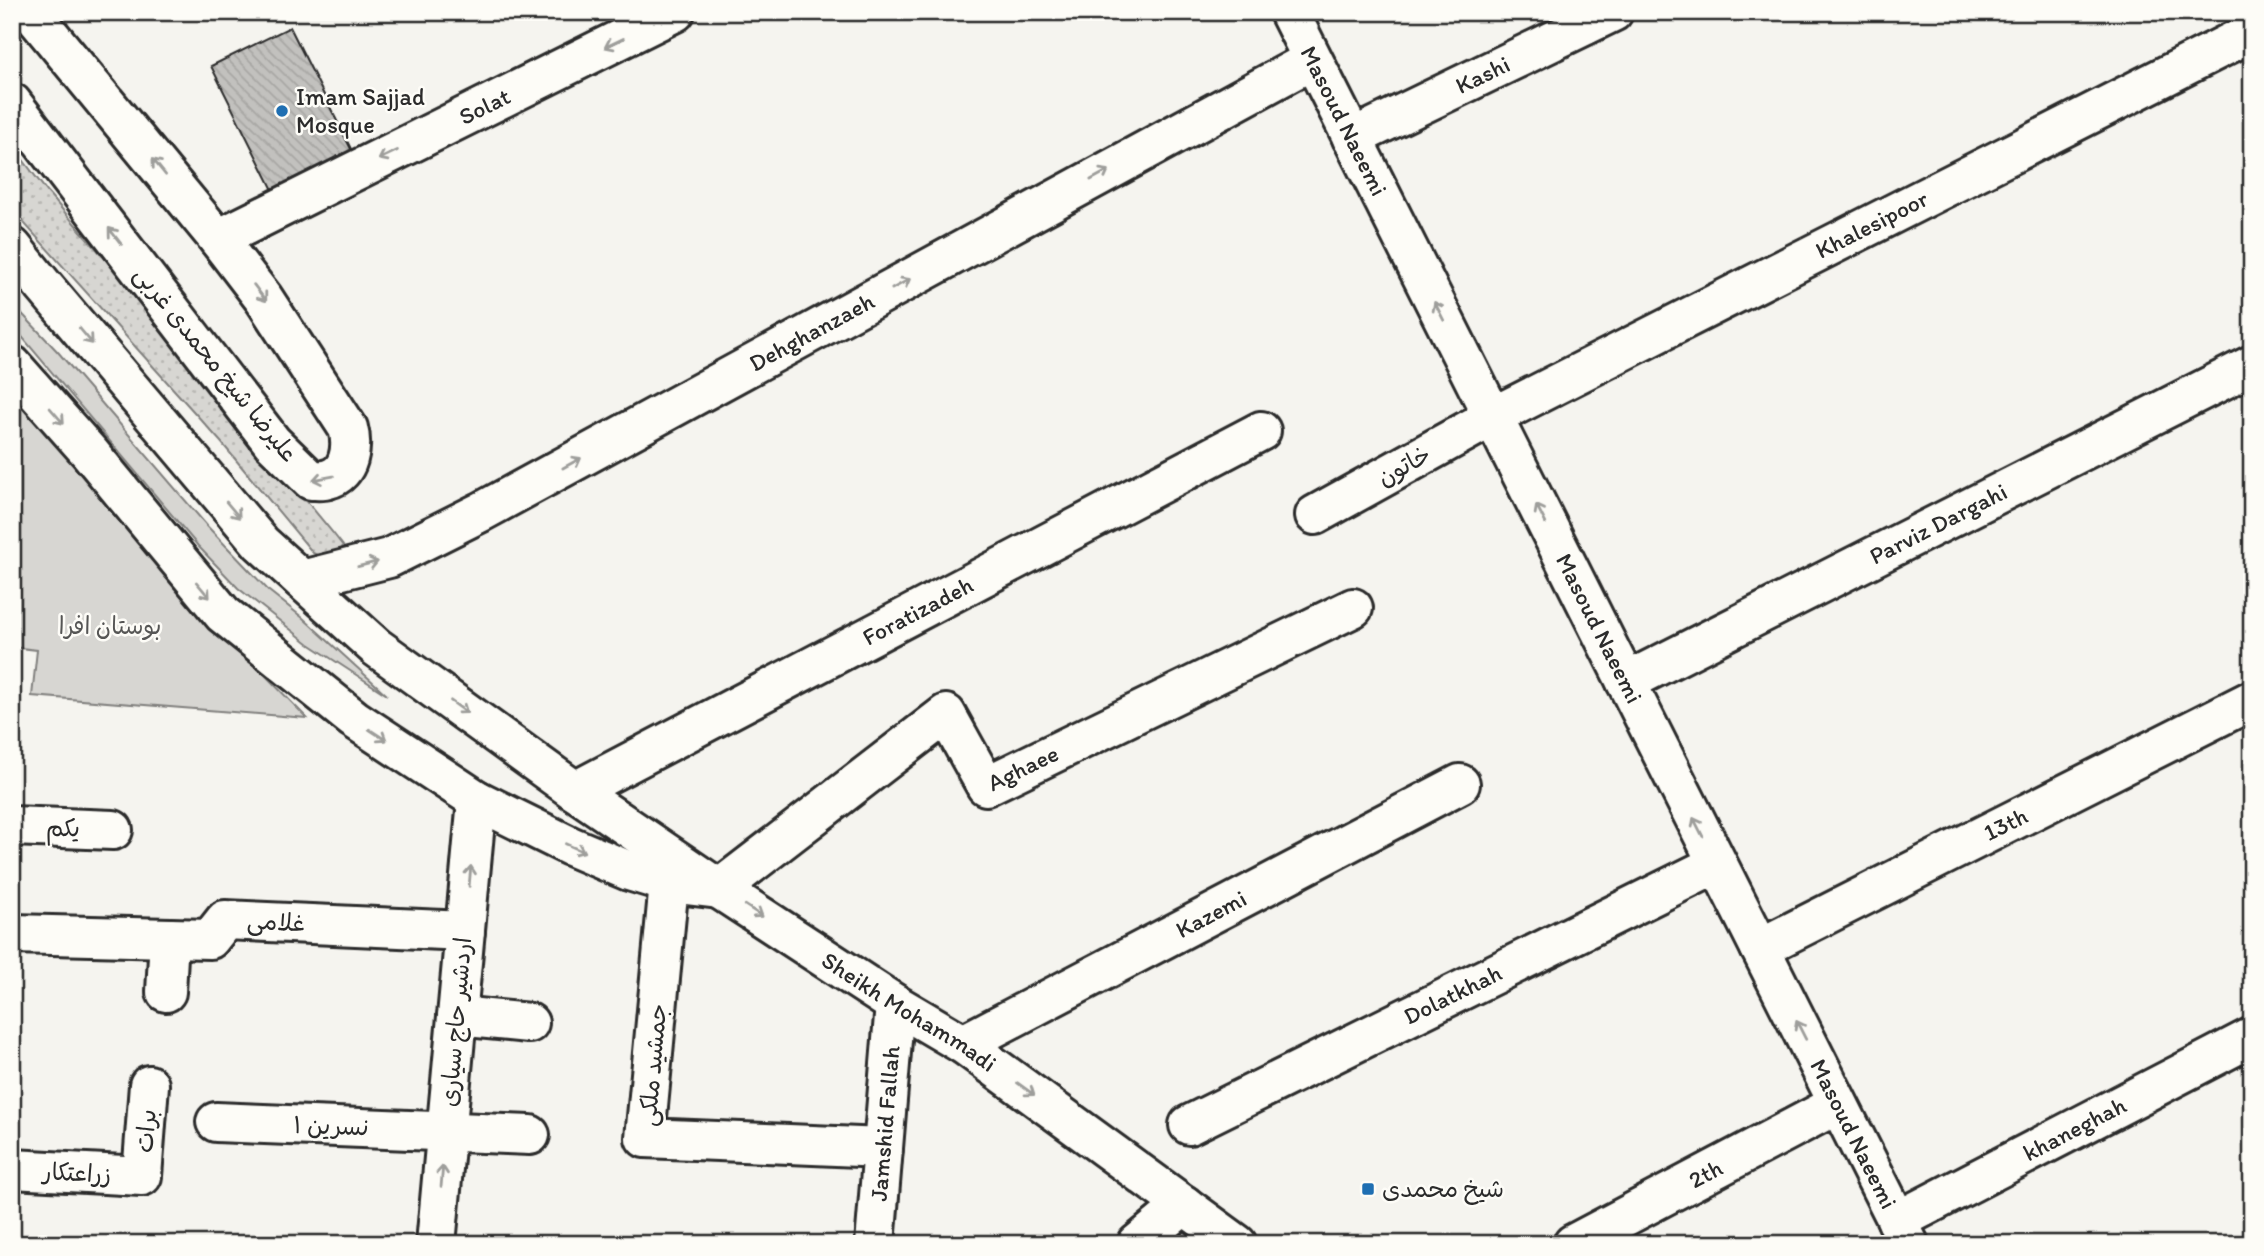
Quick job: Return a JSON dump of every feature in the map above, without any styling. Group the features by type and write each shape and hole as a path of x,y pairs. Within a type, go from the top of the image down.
{"street":[{"name":"علیرضا شیخ محمدی غربی","path":"12,103 272,442 311,480 329,479 342,471 352,442 348,428 264,299 32,12"},
{"name":"Solat","path":"218,239 675,12"},
{"name":"Masoud Naeemi","path":"1289,12 1903,1232"},
{"name":"Kashi","path":"1352,138 1613,12"},
{"name":"Khalesipoor","path":"1492,417 2252,32"},
{"name":"Dehghanzaeh","path":"302,580 389,558 481,512 1312,60"},
{"path":"12,247 261,542 376,647 575,791"},
{"path":"12,365 90,453 223,614 354,719 477,800 570,846 629,871 669,883 719,889"},
{"name":"Parviz Dargahi","path":"1626,682 2252,365"},
{"name":"خاتون","path":"1315,515 1492,417"},
{"name":"Foratizadeh","path":"575,791 1261,431"},
{"name":"Aghaee","path":"719,889 946,714 986,786 1353,608"},
{"name":"13th","path":"1760,948 2252,700"},
{"name":"Kazemi","path":"962,1044 1460,784"},
{"name":"Sheikh Mohammadi","path":"575,791 719,889 895,1004 962,1044 1237,1244"},
{"name":"اردشیر حاج سیاری","path":"436,1244 477,800"},
{"name":"یکم","path":"12,825 113,830"},
{"name":"Dolatkhah","path":"1189,1125 1717,864"},
{"name":"جمشید ملکی","path":"669,883 645,1138 883,1148"},
{"name":"غلامی","path":"12,933 210,939 225,920 465,931"},
{"path":"166,992 169,938"},
{"name":"Jamshid Fallah","path":"875,1244 895,1004"},
{"path":"457,1016 529,1023"},
{"name":"khaneghah","path":"1903,1232 2252,1037"},
{"name":"برات","path":"142,1176 149,1086"},
{"name":"2th","path":"1573,1244 1838,1104"},
{"name":"نسرین ۱","path":"216,1122 530,1135"},
{"name":"زراعتکار","path":"12,1170 142,1176"},
{"path":"1137,1244 1184,1205"}],"green space":[{"path":"12,145 48,193 140,299 333,533 343,546 338,557 327,560 313,553 221,442 24,223 12,205"},
{"path":"12,303 58,352 208,527 269,591 303,618 387,695 309,644 238,588 198,546 12,325"},
{"name":"بوستان افرا","path":"12,389 146,553 307,718 32,696 37,650 12,647"}],"building":[{"name":"Imam Sajjad Mosque","path":"290,27 354,155 275,194 211,66"}],"place":[{"name":"Imam Sajjad Mosque","path":"282,111"},
{"name":"شیخ محمدی","path":"1368,1189"}]}
